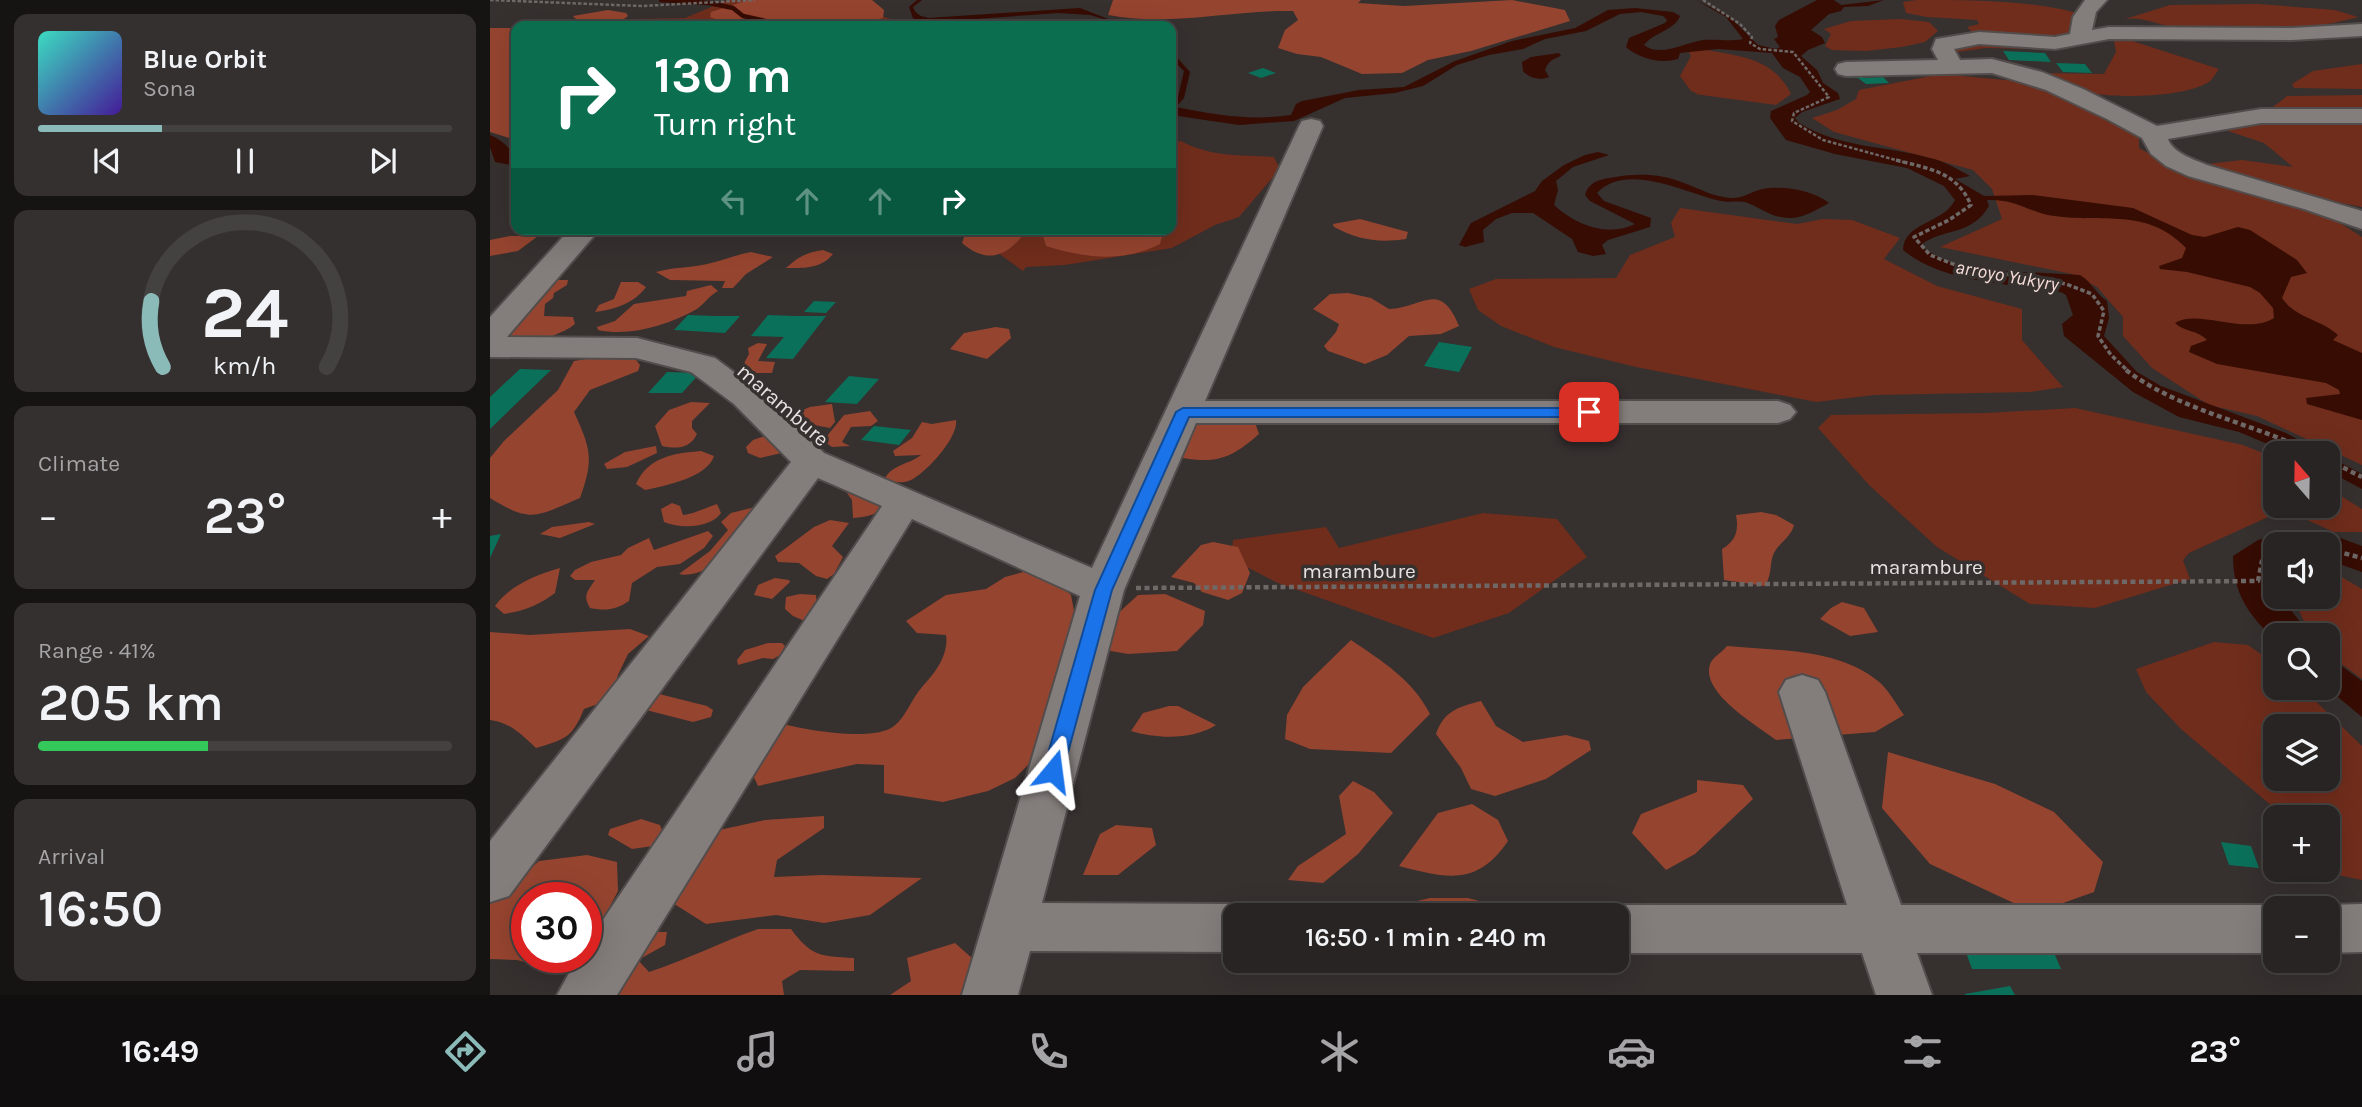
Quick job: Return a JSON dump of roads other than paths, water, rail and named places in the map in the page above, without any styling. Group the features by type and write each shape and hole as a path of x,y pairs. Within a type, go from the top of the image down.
{"street":[{"path":"2080,39 2082,17 2086,9 2097,0"},
{"path":"1952,66 1943,49 1949,41 1979,38 2041,43 2109,33 2292,34 2362,30"},
{"path":"1846,69 1992,66 2026,74 2100,105 2153,134 2260,116 2362,116"},
{"path":"990,995 1009,927 1119,589 1183,412 1311,127"},
{"path":"2153,134 2157,146 2167,155 2202,171 2325,206 2362,222"},
{"path":"490,337 581,235"},
{"path":"490,347 637,348 703,365 746,397 811,461 903,503 1050,564 1119,589"},
{"path":"1183,412 1778,412"},
{"path":"490,880 811,461"},
{"path":"585,995 903,503"},
{"path":"1802,692 1904,995"},
{"path":"1009,927 1223,928"},
{"path":"2340,929 2362,928"},
{"path":"1629,929 2263,929"}],"water":[{"path":"917,0 922,0 913,7 919,15 928,18 1080,8 1120,21 1111,21 1090,15 1058,13 922,21 913,18 909,7"},
{"name":"arroyo Yukyry","path":"1696,0 1730,17 1758,45 1776,49 1780,47 1774,39 1778,37 1775,26 1779,20 1817,0 1834,0 1841,5 1884,0 1868,6 1844,7 1841,11 1829,14 1811,30 1822,37 1825,43 1801,56 1817,70 1823,83 1838,93 1840,99 1802,112 1795,118 1799,123 1831,138 1940,161 1970,176 1955,179 1984,196 2033,195 2133,208 2192,235 2205,237 2238,227 2250,230 2297,260 2307,273 2291,277 2282,298 2287,305 2338,335 2333,340 2362,353 2362,420 2307,404 2306,398 2340,394 2339,390 2326,383 2217,364 2189,352 2191,346 2207,340 2175,323 2196,318 2236,324 2263,323 2274,318 2273,308 2260,293 2250,287 2187,272 2160,269 2159,266 2182,258 2186,248 2156,227 2124,219 2054,216 2015,204 1987,200 1989,206 1974,223 1921,245 1946,261 1974,269 2080,275 2107,301 2109,318 2104,336 2137,372 2161,386 2301,441 2263,442 2239,432 2179,417 2133,392 2064,336 2062,324 2073,315 2066,295 2051,289 2007,285 1945,272 1903,250 1910,234 1942,214 1955,200 1944,186 1907,168 1835,154 1786,140 1770,118 1771,111 1810,92 1800,77 1783,68 1772,53 1718,49 1680,53 1678,59 1657,61 1626,47 1629,38 1665,23 1667,20 1663,16 1641,12 1620,14 1586,31 1545,39 1523,49 1489,55 1457,65 1423,86 1395,93 1345,98 1294,121 1239,125 1176,116 1176,107 1233,116 1291,115 1296,104 1302,101 1359,90 1404,87 1455,61 1512,41 1575,28 1608,10 1635,8 1673,12 1680,16 1673,25 1644,45 1650,49 1665,50 1704,40 1743,39 1726,17"},
{"path":"1559,53 1561,56 1546,67 1549,77 1535,78 1523,71 1522,62 1531,57"},
{"path":"1176,57 1190,72 1184,98 1176,107 1184,71 1176,63"},
{"path":"490,135 508,147 511,152 511,165 495,162 490,147"},
{"path":"1598,152 1609,155 1573,167 1556,181 1558,190 1554,205 1571,218 1592,227 1614,230 1635,224 1590,201 1585,195 1588,188 1597,181 1628,175 1666,177 1731,198 1762,189 1788,188 1815,195 1829,203 1805,215 1783,218 1745,202 1721,201 1658,182 1624,180 1610,184 1597,193 1604,201 1651,218 1650,227 1608,240 1602,245 1606,254 1593,256 1578,252 1572,239 1533,213 1512,213 1496,219 1483,230 1484,242 1465,247 1459,245 1471,223 1535,191 1542,181 1564,165"},
{"path":"2340,462 2362,474 2362,489 2340,477"},
{"path":"2340,538 2362,546 2362,572 2340,564"},
{"path":"2263,539 2263,609 2290,609 2301,623 2263,623 2263,628 2244,603 2236,582 2233,556"},
{"path":"2340,665 2362,681 2362,717 2340,699"}],"waterway":[{"path":"661,0 709,3 733,8 743,16 766,21"},
{"path":"914,21 925,19"}]}
